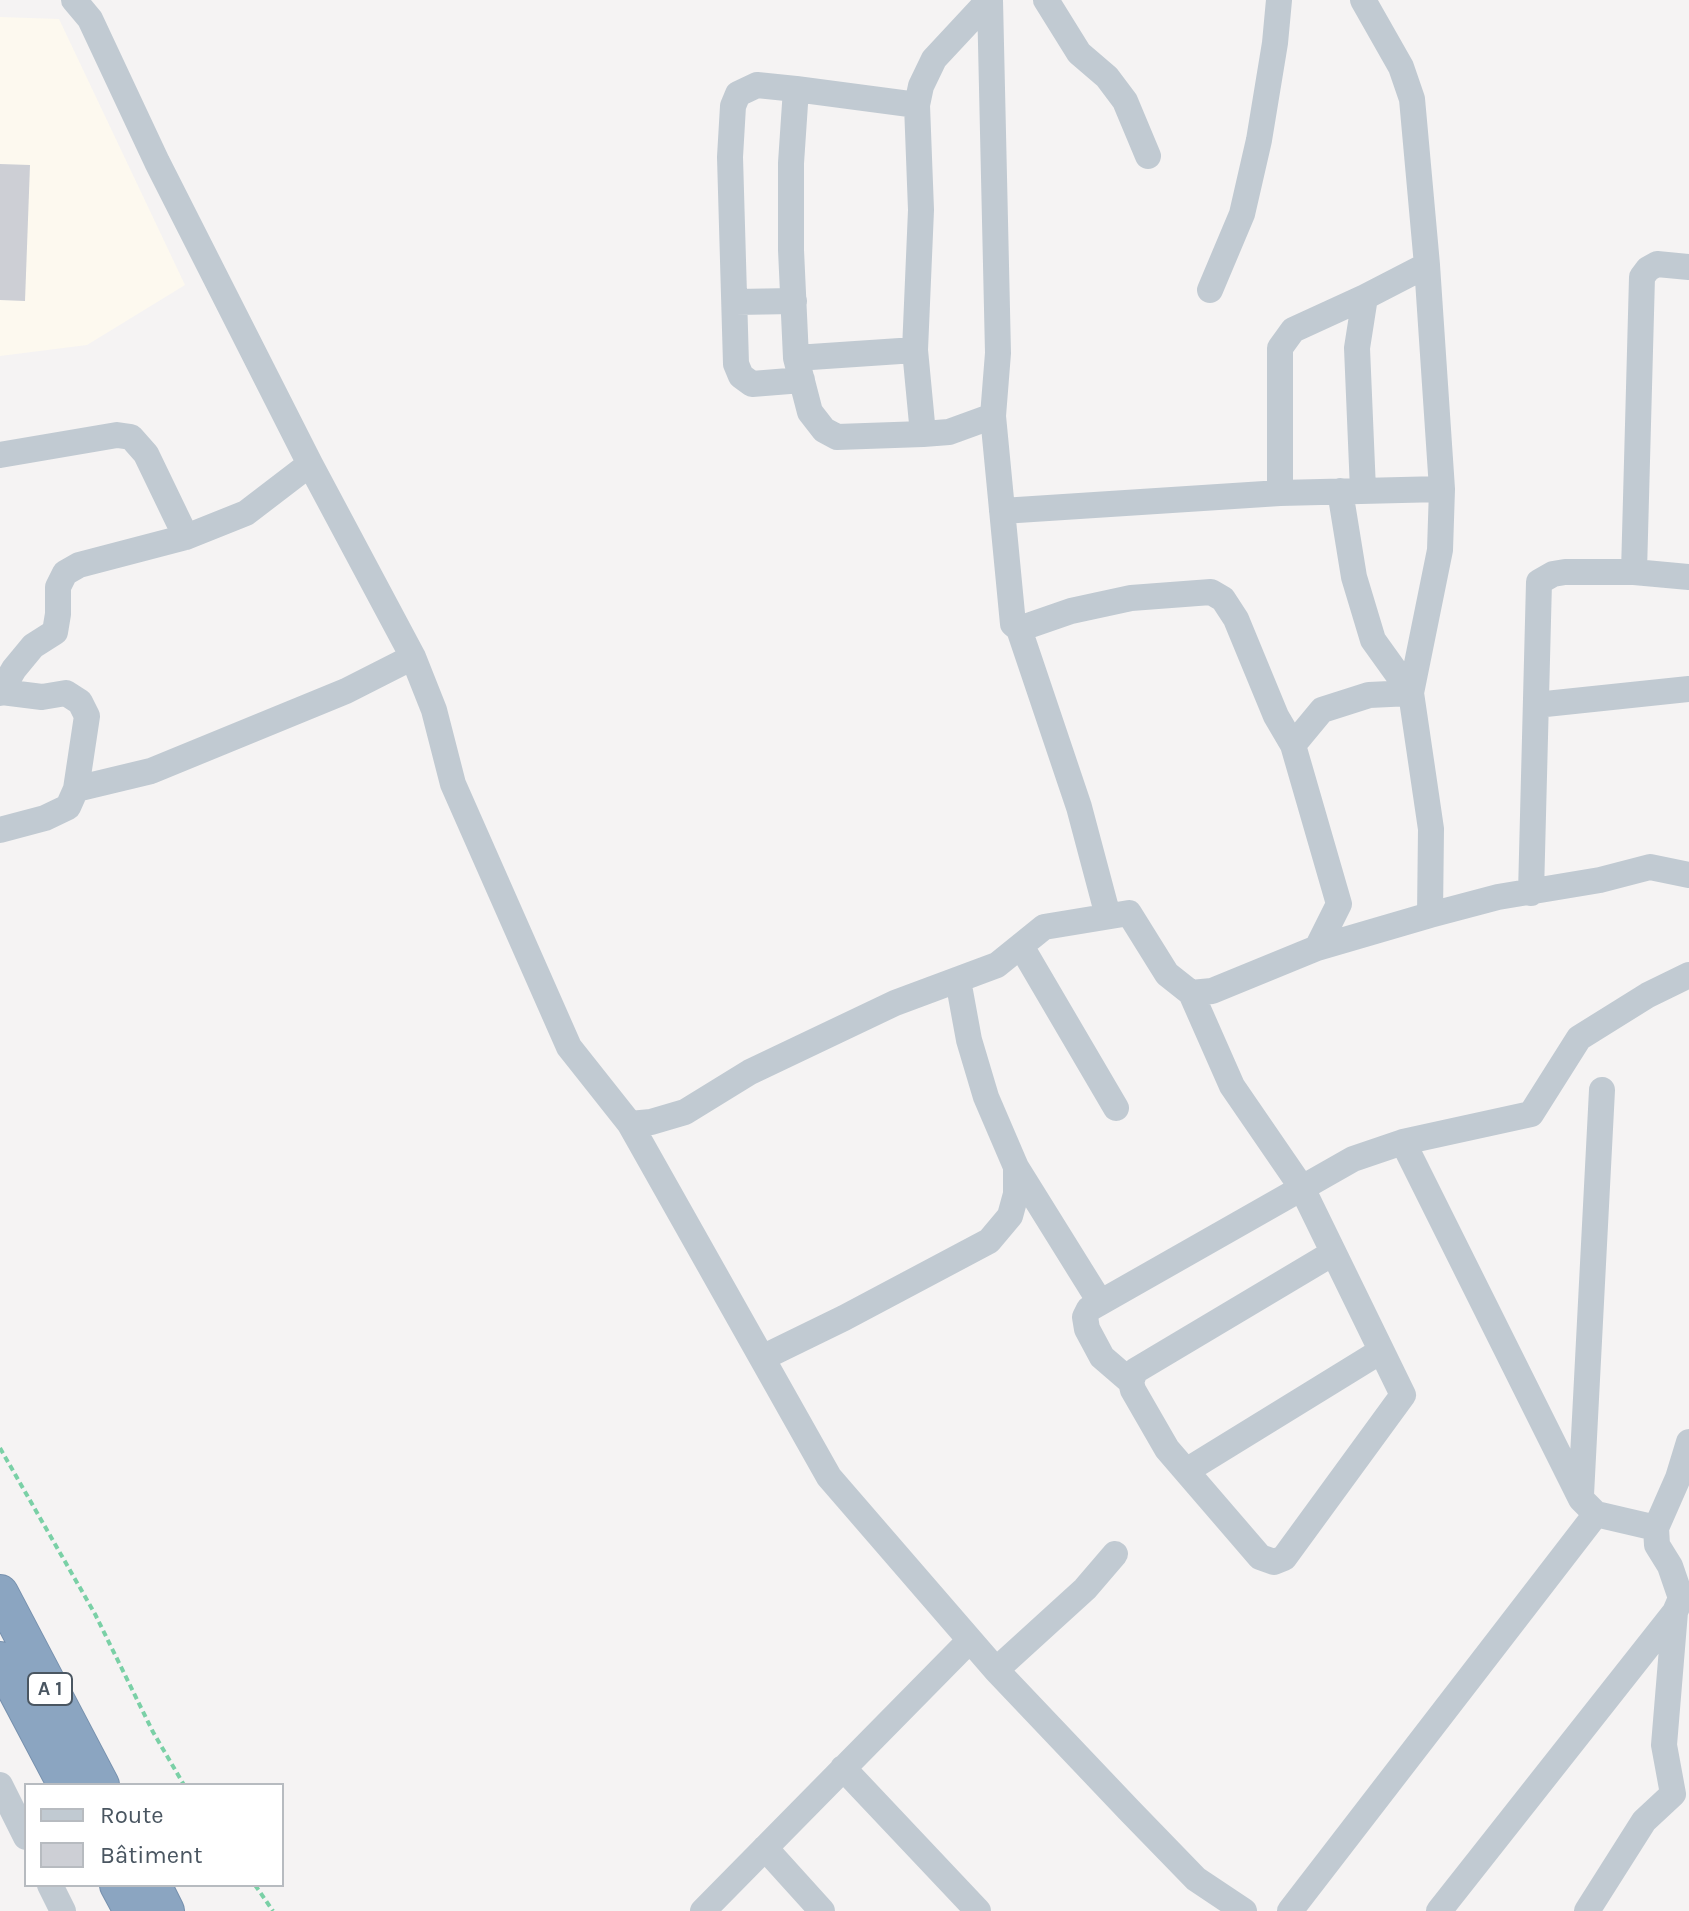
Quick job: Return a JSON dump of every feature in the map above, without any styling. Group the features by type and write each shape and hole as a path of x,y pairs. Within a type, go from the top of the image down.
{"highway":[{"name":"A 1","path":"0,1593 100,1783"},
{"name":"A 1","path":"0,1660 65,1783"},
{"path":"119,1887 132,1911"},
{"path":"154,1887 166,1911"}],"street":[{"path":"74,0 90,19 107,51 157,162 310,464 413,657 434,710 453,784 569,1047 630,1124 829,1477 996,1670 1196,1879 1244,1911"},
{"path":"923,434 915,350 921,210 917,105 921,86 934,59 989,0"},
{"path":"989,0 998,353 993,416 1010,611 1013,624 1019,629 1079,807 1108,916"},
{"path":"1046,0 1079,53 1107,77 1125,101 1148,156"},
{"path":"1210,290 1242,214 1259,140 1279,0"},
{"path":"1363,0 1401,67 1412,99 1427,265 1442,489 1440,550 1411,693 1431,829 1430,915"},
{"path":"915,350 799,369 752,384 741,376 736,364 730,157 733,106 738,94 757,85 917,105"},
{"path":"796,89 791,163 794,301 799,369 810,412 824,430 837,437 949,432 993,416"},
{"path":"1634,572 1642,277 1657,264 1689,267"},
{"path":"1280,493 1280,348 1293,330 1427,265"},
{"path":"1365,297 1357,348 1352,490 1354,577 1373,640 1411,693"},
{"path":"736,302 794,301"},
{"path":"0,455 117,435 131,437 146,454 186,537"},
{"path":"0,830 45,818 68,807 76,789 87,716 80,702 66,693 42,697 1,693 14,669 33,646 55,632 58,587 65,573 79,565 186,537 246,513 310,464"},
{"path":"1002,511 1280,493 1442,489"},
{"path":"1531,893 1539,582 1553,574 1565,572 1634,572 1689,577"},
{"path":"1019,629 1071,611 1131,598 1211,592 1223,599 1236,619 1259,679 1293,745 1339,904 1317,948"},
{"path":"76,789 151,771 346,691 413,657"},
{"path":"1536,705 1689,689"},
{"path":"1293,745 1322,710 1369,695 1411,693"},
{"path":"1191,993 1212,991 1317,948 1498,897 1600,880 1650,867 1689,875"},
{"path":"630,1124 651,1122 685,1112 764,1066 895,1003 997,965 1044,927 1129,913 1167,974 1191,993 1232,1086 1302,1188 1403,1395 1284,1558 1274,1562 1260,1557 1167,1449 1131,1382 1135,1371 1333,1253"},
{"path":"1021,946 1116,1108"},
{"path":"1131,1382 1102,1357 1087,1329 1085,1317 1089,1309 1353,1159 1403,1142 1531,1114 1579,1038 1648,995 1689,975"},
{"path":"958,980 969,1040 986,1097 1016,1167 1100,1302"},
{"path":"1290,1911 1588,1507 1602,1090"},
{"path":"1403,1142 1588,1507 1656,1528"},
{"path":"762,1358 989,1241 1010,1216 1016,1194 1016,1167"},
{"path":"1186,1471 1381,1351"},
{"path":"1587,1911 1644,1821 1681,1797 1664,1745 1682,1600 1670,1566 1657,1545 1656,1528 1678,1478 1689,1442"},
{"path":"996,1670 1085,1589 1115,1554"},
{"path":"1439,1911 1682,1600"},
{"path":"703,1911 970,1640"},
{"path":"843,1768 978,1911"},
{"path":"0,1785 24,1833"},
{"path":"765,1848 822,1911"},
{"path":"51,1887 63,1911"}],"path":[{"path":"0,1448 95,1614 153,1732 183,1783"},
{"path":"256,1887 273,1911"}],"shaded area":[{"path":"0,17 59,19 185,285 87,345 0,356"}],"building":[{"path":"0,164 30,165 25,301 0,300"}]}
